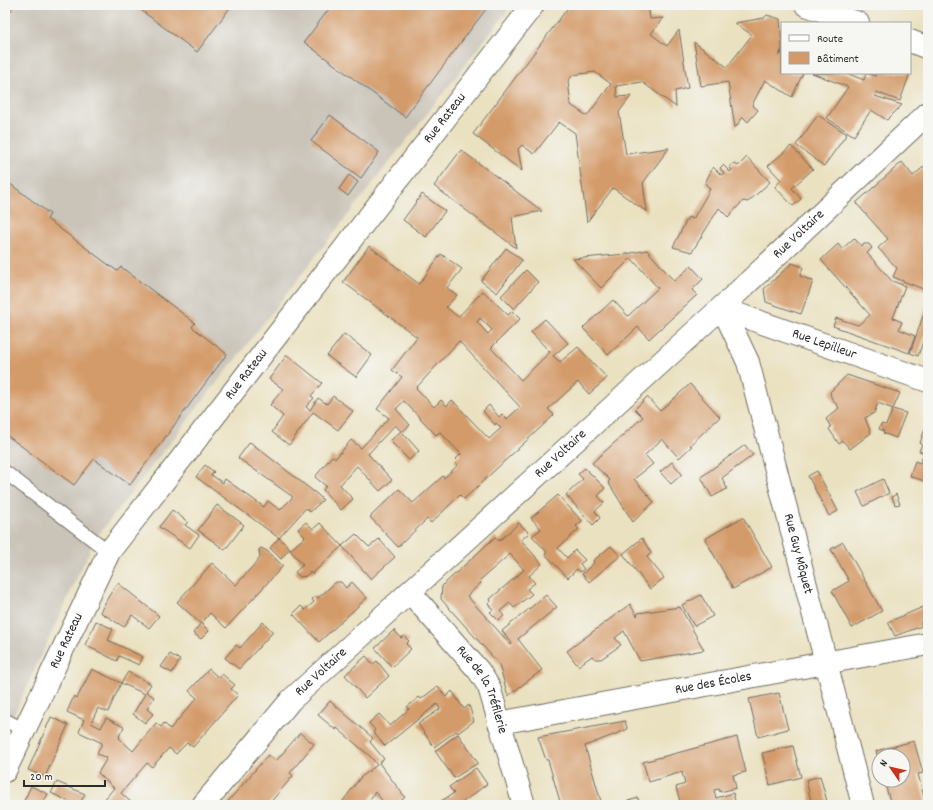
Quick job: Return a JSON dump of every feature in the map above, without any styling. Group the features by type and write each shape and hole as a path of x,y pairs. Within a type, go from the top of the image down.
{"street":[{"name":"Rue Rateau","path":"5,771 109,552 533,5"},
{"path":"806,5 855,22"},
{"path":"911,41 928,48"},
{"name":"Rue Voltaire","path":"203,805 291,700 722,307 928,113"},
{"name":"Rue Lepilleur","path":"722,307 737,314 928,381"},
{"name":"Rue Guy Môquet","path":"722,307 748,362 863,805"},
{"name":"Rue de la Tréfilerie","path":"410,592 479,671 488,687 524,805"},
{"name":"Rue des Écoles","path":"499,723 928,644"}],"lane":[{"path":"5,472 109,552"},
{"path":"5,720 24,730"}],"shaded area":[{"path":"5,5 512,5 95,539 5,734"}],"building":[{"path":"134,5 232,5 197,52"},
{"path":"332,5 489,5 405,117 304,42"},
{"path":"570,5 648,5 650,19 663,18 651,34 667,46 679,30 688,88 675,91 676,107 642,82 616,86 617,97 631,96 619,112 626,154 669,148 643,183 647,212 613,188 587,222 575,133 559,122 534,154 522,145 518,149 522,171 473,134","holes":["595,72 611,84 587,116 571,105 568,81 573,75"]},
{"path":"767,15 780,19 781,51 779,56 781,53 781,74 803,74 792,97 765,80 752,105 758,110 748,122 743,117 735,128 728,82 701,86 694,42 727,67 752,35 735,23 764,18"},
{"path":"815,74 849,74 864,80 866,74 875,76 876,74 910,74 900,101 876,92 875,96 902,105 887,120 871,110 854,136 827,118 848,87"},
{"path":"330,115 379,152 361,178 311,141"},
{"path":"818,115 847,134 824,166 796,145"},
{"path":"791,146 813,169 792,188 801,199 793,206 775,187 781,180 768,166"},
{"path":"461,150 542,211 512,217 516,248 434,186"},
{"path":"747,157 770,182 748,202 743,201 728,217 719,208 692,252 673,247 688,217 693,219 710,189 705,183 713,167 721,175 724,173 720,168 723,165 730,172 732,170 729,167 734,163 738,166"},
{"path":"902,162 913,176 928,163 928,291 893,277 897,268 878,248 888,239 856,203"},
{"path":"349,175 358,182 348,196 339,189"},
{"path":"5,180 50,214 47,219 117,271 121,267 195,323 192,327 227,354 130,485 94,459 74,485 5,434"},
{"path":"422,194 445,211 426,237 403,220"},
{"path":"854,238 861,246 864,244 869,244 872,248 867,253 892,281 905,286 893,318 902,322 899,329 915,336 909,353 833,326 836,318 858,325 870,315 821,260 838,244 842,249"},
{"path":"369,246 419,284 441,254 462,269 447,288 457,295 446,307 458,317 483,291 508,315 512,311 520,319 491,348 521,380 550,352 531,332 545,319 568,343 553,356 560,362 578,347 607,378 589,394 578,382 548,409 554,415 464,499 460,495 431,523 427,519 398,547 370,517 399,489 413,503 443,476 444,478 458,465 454,461 461,454 440,432 436,435 404,401 396,409 410,425 402,432 419,451 409,460 390,441 401,431 395,425 368,454 392,480 380,491 357,466 340,485 353,499 341,510 323,490 326,486 315,477 332,456 336,458 351,440 361,448 389,418 377,409 402,377 392,370 417,337 343,282","holes":["480,318 492,330 488,334 477,322","459,341 520,407 507,419 502,414 499,417 489,405 483,411 495,425 496,423 501,428 489,439 452,400 447,406 441,400 434,407 416,388"]},
{"path":"506,248 522,260 497,293 481,281"},
{"path":"647,250 674,281 691,266 703,279 692,290 697,295 649,339 638,327 608,355 583,328 613,300 628,316 658,288 631,258 601,288 573,259 626,254"},
{"path":"792,263 803,267 800,276 813,281 801,314 766,302 764,289"},
{"path":"526,270 538,282 514,309 501,296"},
{"path":"928,302 928,327 918,356 910,353"},
{"path":"344,334 372,355 356,377 327,356"},
{"path":"287,355 322,383 311,396 314,398 306,407 310,410 318,398 327,404 333,396 353,411 338,430 313,412 289,445 272,432 283,416 270,405 283,389 269,379"},
{"path":"847,375 900,393 893,409 878,403 874,413 865,418 871,433 850,449 843,441 839,444 829,429 831,427 826,419 839,408 831,397 830,392"},
{"path":"690,384 720,417 690,445 692,446 679,458 662,439 645,455 653,464 634,479 654,502 633,522 608,482 610,480 592,463 643,417 635,409 647,397 660,411"},
{"path":"893,409 906,413 896,438 883,433 884,431 879,429 881,424 886,425"},
{"path":"928,420 928,471 924,481 910,476 915,461 920,463 924,453 919,451 922,444 920,443"},
{"path":"250,442 323,500 310,512 306,508 279,538 196,477 205,465 214,472 211,475 223,483 225,479 264,507 268,501 280,510 293,497 238,458"},
{"path":"745,445 753,455 722,478 727,489 712,497 701,477"},
{"path":"672,462 682,474 671,484 660,472"},
{"path":"585,468 605,488 598,496 604,503 595,511 600,518 593,525 566,495 583,479 578,474"},
{"path":"817,471 838,511 829,516 808,476"},
{"path":"883,479 889,493 864,506 857,492"},
{"path":"896,494 900,504 895,505 892,497"},
{"path":"558,495 582,521 576,526 579,529 558,548 567,558 575,550 585,560 580,564 584,569 580,572 577,569 568,578 545,554 547,552 532,536 541,529 531,518"},
{"path":"217,505 244,525 225,550 198,530"},
{"path":"172,510 188,522 185,525 199,535 190,548 159,527"},
{"path":"743,517 772,567 733,589 705,539"},
{"path":"306,522 313,529 320,523 342,546 312,574 310,572 306,576 300,577 295,572 303,565 290,550 305,537 298,529"},
{"path":"519,523 529,533 521,540 542,564 529,576 535,583 527,589 532,594 514,608 510,603 500,611 504,616 498,620 490,612 493,610 488,604 491,601 490,599 524,570 510,554 480,580 481,583 467,596 511,645 512,643 502,631 546,595 557,607 518,639 542,670 508,696 499,664 441,599 442,586 495,537 499,541"},
{"path":"356,534 369,547 379,539 395,557 371,579 342,546"},
{"path":"279,538 290,548 281,559 270,548"},
{"path":"642,538 651,553 647,557 664,578 650,589 623,554"},
{"path":"843,542 882,611 852,628 832,591 849,581 831,549"},
{"path":"611,546 620,556 589,582 582,574 594,563 593,561"},
{"path":"261,548 267,551 283,566 226,628 210,613 201,624 177,602 212,563 236,585 260,558 259,550"},
{"path":"336,582 341,582 346,588 352,582 367,598 319,642 293,614 301,606 305,610 314,602 312,599 316,596 318,598"},
{"path":"118,583 159,616 149,628 132,615 124,627 100,612"},
{"path":"701,595 713,616 694,626 682,605"},
{"path":"630,604 637,616 638,613 680,607 704,650 640,661 624,631 615,638 621,645 601,659 595,659 592,656 578,666 567,651"},
{"path":"928,605 928,620 921,623 922,626 895,636 888,622"},
{"path":"96,621 113,629 108,640 143,657 139,665 119,656 117,661 85,645"},
{"path":"263,622 273,632 239,669 225,658 236,645 240,648"},
{"path":"201,623 209,631 201,639 193,633"},
{"path":"394,630 401,638 404,636 409,641 406,644 411,649 392,667 375,648"},
{"path":"170,654 180,660 172,673 161,667"},
{"path":"366,656 373,664 377,661 389,676 365,698 345,675"},
{"path":"92,669 121,683 108,712 98,708 91,723 101,728 106,718 124,727 119,738 133,751 156,723 161,727 164,723 170,729 197,698 189,691 209,669 219,678 222,674 235,685 231,689 238,695 193,747 187,743 176,754 169,748 152,767 147,763 121,793 134,805 109,805 104,800 114,788 98,773 107,758 97,754 102,743 79,732 84,720 67,712 74,696 77,698"},
{"path":"128,672 151,684 146,692 154,697 147,709 153,714 145,723 133,714 145,694 121,683"},
{"path":"438,686 446,697 452,691 464,709 469,705 474,721 458,733 456,731 434,747 418,724 440,709 437,704 385,746 373,732 375,730 369,723 379,714 390,726 409,709 407,707 419,697 421,699"},
{"path":"779,693 788,729 758,737 749,699"},
{"path":"330,701 373,738 370,742 384,759 379,763 405,797 397,805 386,805 375,792 366,805 340,805 360,778 377,765 371,757 337,728 336,730 318,715"},
{"path":"51,717 68,725 45,777 28,770"},
{"path":"625,721 627,728 626,730 585,746 602,805 561,805 548,760 546,760 538,737"},
{"path":"300,733 314,744 290,773 293,776 268,805 225,805 268,755 276,761"},
{"path":"458,734 478,763 454,778 435,751"},
{"path":"737,737 746,772 733,775 736,788 720,792 719,789 714,790 716,798 733,793 736,805 681,805 676,787 685,784 682,772 649,782 643,762"},
{"path":"914,741 923,773 918,774 926,805 891,805 886,788 911,788 911,748 887,748"},
{"path":"793,746 801,777 770,785 762,753"},
{"path":"476,768 487,784 459,805 435,805 454,793 449,787"},
{"path":"820,776 828,805 812,805 806,780"},
{"path":"57,782 85,794 79,805 51,793"},
{"path":"31,786 48,794 43,803 48,805 22,805"},
{"path":"638,798 640,805 615,805"}]}
